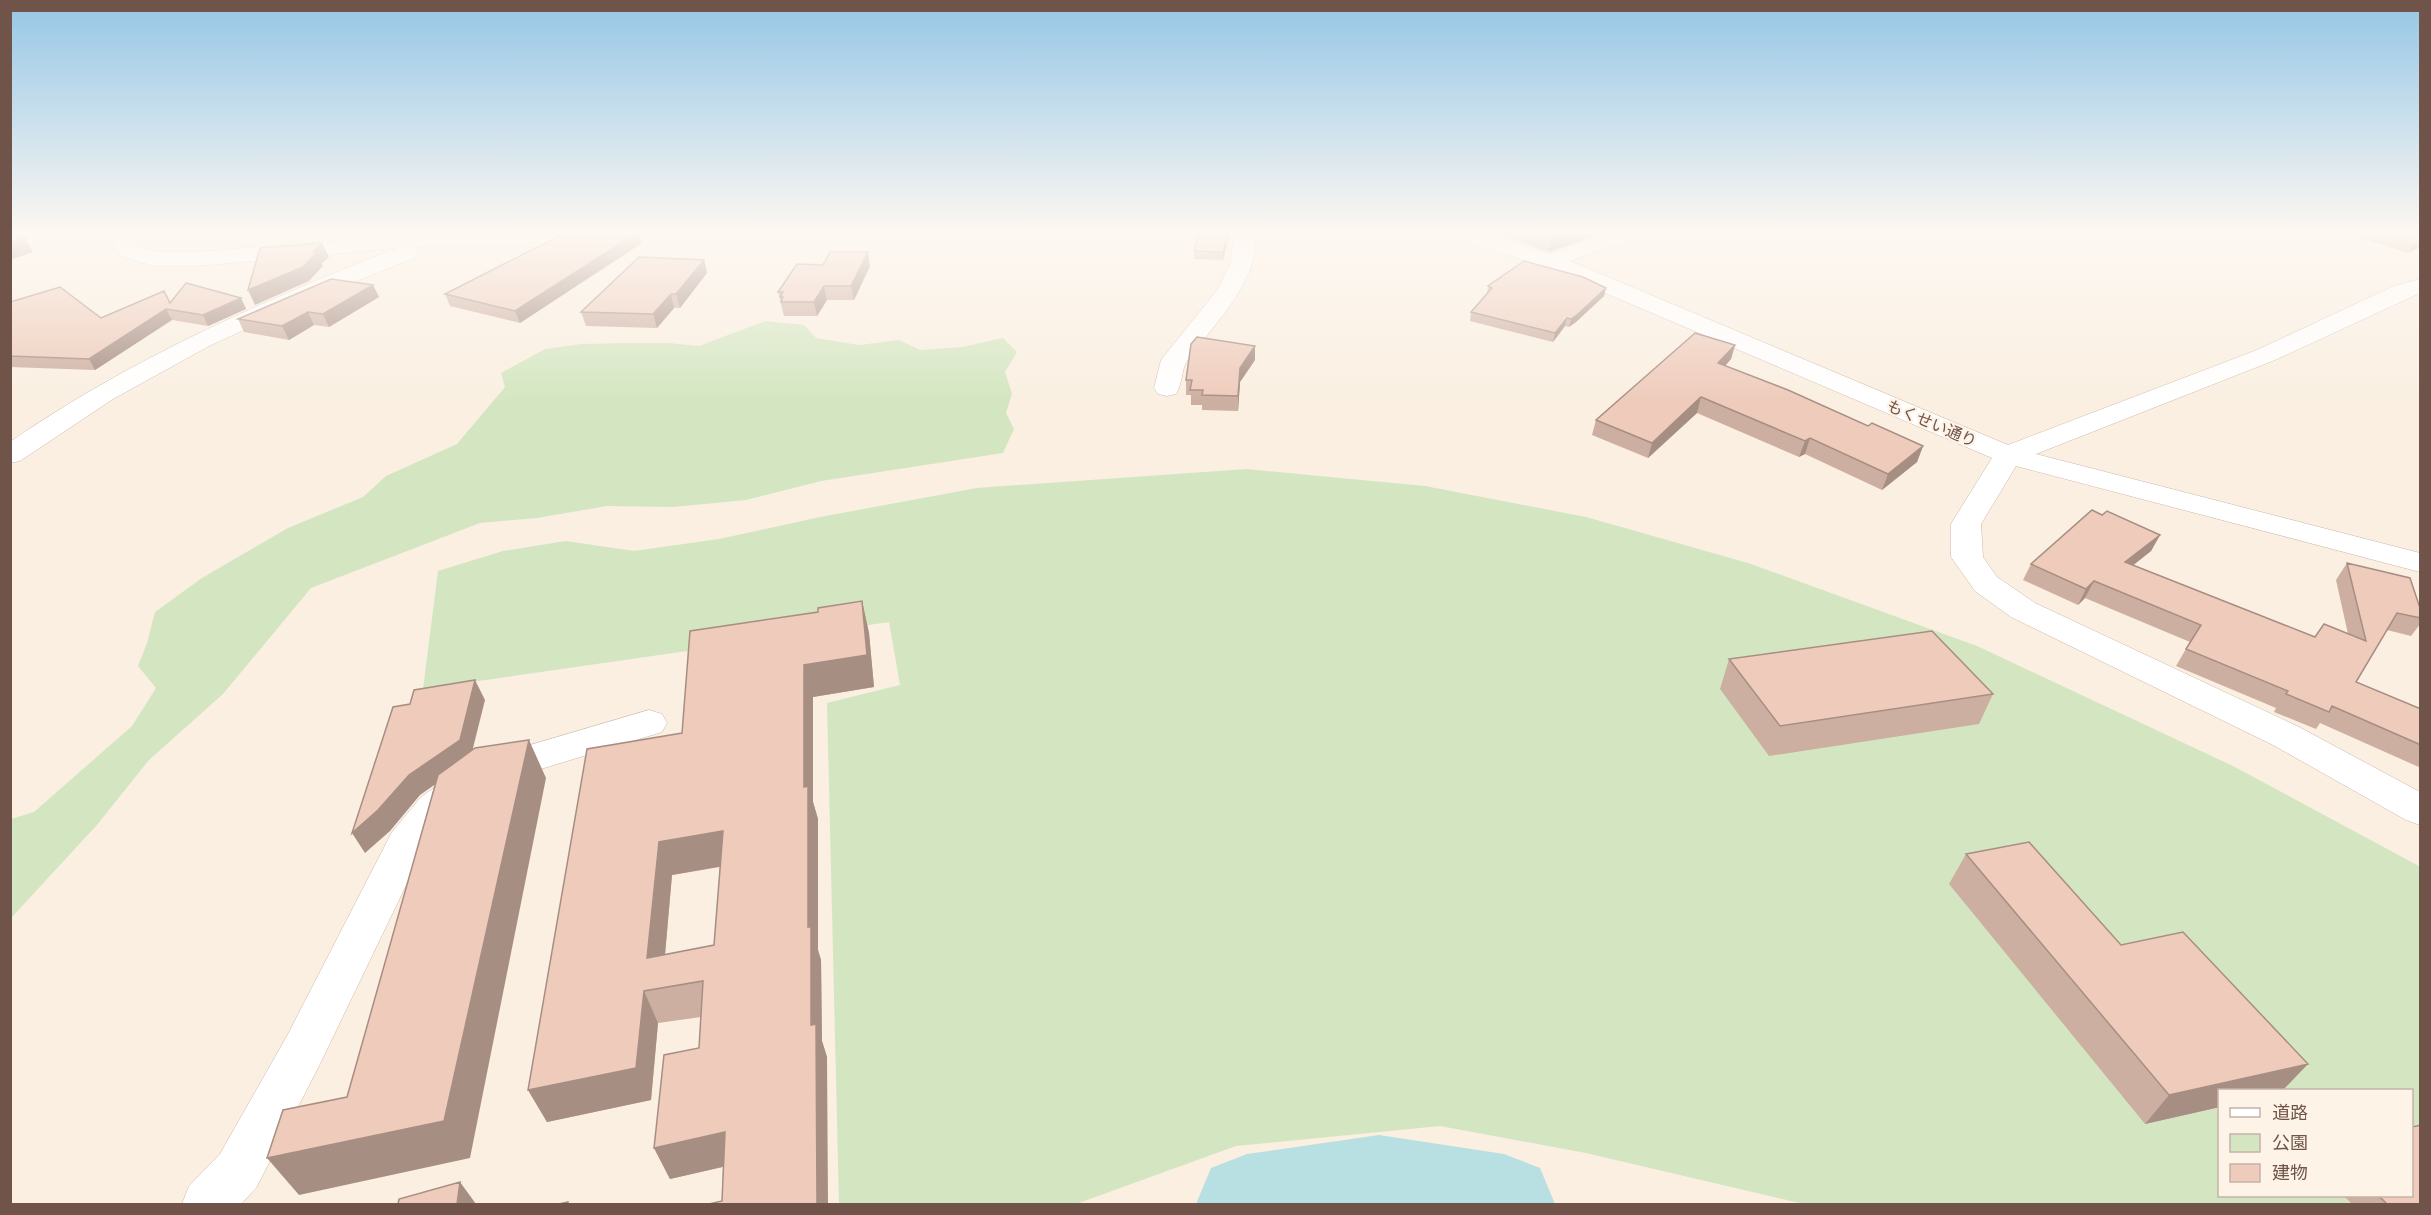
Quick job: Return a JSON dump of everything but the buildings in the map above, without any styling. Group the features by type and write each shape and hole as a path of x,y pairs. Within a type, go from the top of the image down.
{"street":[{"path":"10,455 51,425 122,381 204,337 313,289"},
{"path":"1167,388 1174,360 1194,338 1230,289"},
{"name":"もくせい通り","path":"1615,289 2008,455 2421,563"},
{"path":"2411,289 2266,355 2008,455 1966,524 1967,557 1986,584 2024,610 2286,736 2417,805"},
{"path":"207,1204 238,1172 303,1051 406,843 435,807 482,773 649,723"}],"green space":[{"path":"765,321 804,325 816,338 859,345 899,340 920,350 962,347 1003,338 1017,352 1005,372 1012,394 1006,413 1014,429 1003,453 821,481 746,500 673,507 607,506 537,518 480,523 311,588 223,694 149,760 96,826 11,918 11,819 34,812 132,726 156,688 138,666 155,612 202,578 288,528 363,497 386,476 457,444 505,387 501,373 545,349 581,344 627,343 699,346"},
{"path":"1247,469 1425,486 1586,517 1748,563 1977,646 2235,767 2420,867 2420,1204 1804,1204 1586,1153 1440,1126 1236,1146 1076,1204 839,1204 827,703 900,685 889,622 423,689 438,571 503,551 566,541 634,551 719,539 820,517 977,488"}],"waterway":[{"path":"1247,1204 1379,1184 1504,1204"}]}
